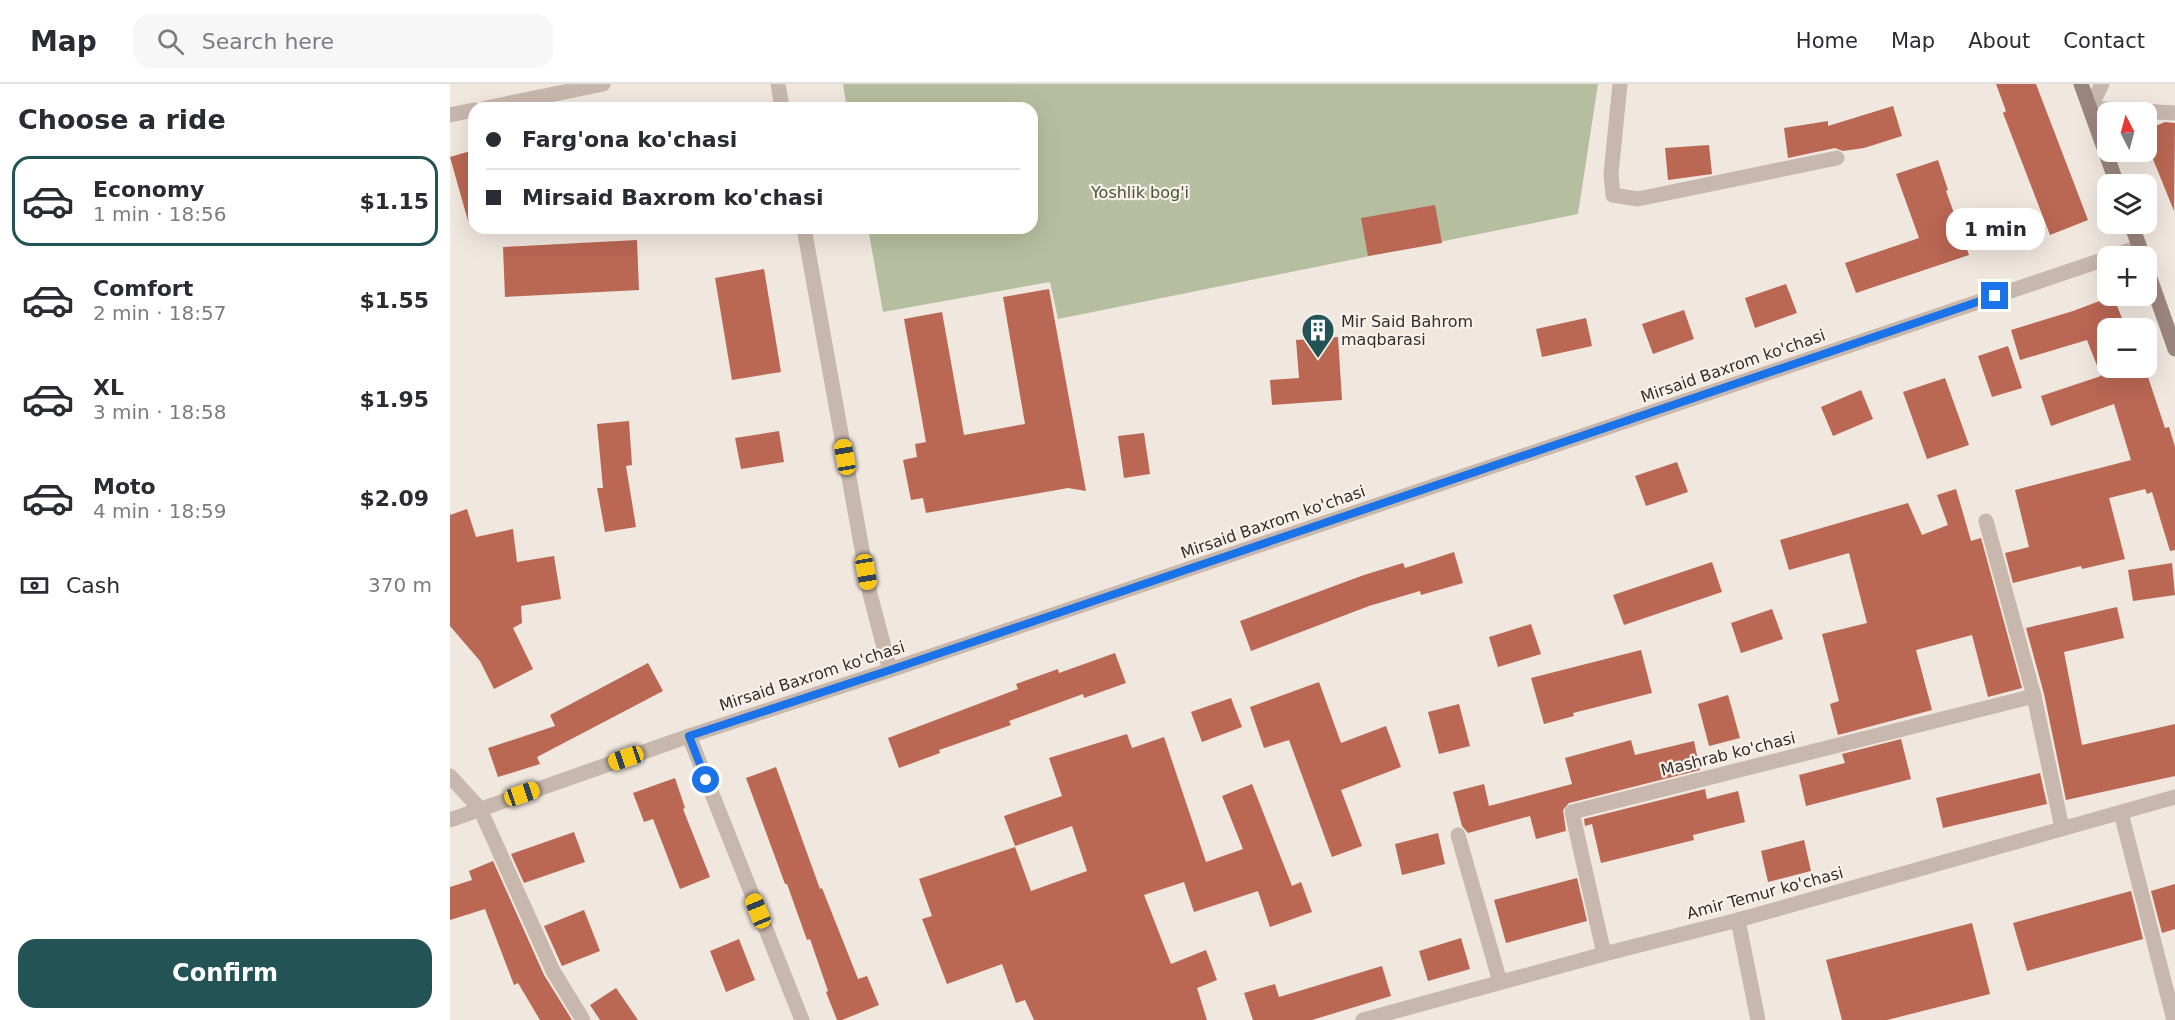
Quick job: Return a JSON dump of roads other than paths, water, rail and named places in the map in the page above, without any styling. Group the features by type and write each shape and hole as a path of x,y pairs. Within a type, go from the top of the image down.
{"main road":[{"path":"2081,84 2113,174"},
{"path":"2157,298 2175,349"}],"street":[{"path":"515,102 603,84"},
{"path":"778,84 781,102"},
{"path":"1620,84 1611,174 1613,195 1638,199 1837,158"},
{"path":"2102,84 2090,108 2175,113"},
{"path":"450,115 468,111"},
{"path":"805,234 870,594 890,670"},
{"name":"Mirsaid Baxrom ko'chasi","path":"450,820 689,736 2097,261"},
{"path":"1986,520 2034,696 2062,828"},
{"name":"Mashrab ko'chasi","path":"1604,954 1572,812 2034,696"},
{"path":"689,736 802,1020"},
{"path":"450,776 480,809 552,971 583,1020"},
{"name":"Amir Temur ko'chasi","path":"1364,1020 1737,920 2175,797"},
{"path":"2121,813 2174,1020"},
{"path":"1458,836 1500,982"},
{"path":"1737,920 1758,1020"}],"place":[{"name":"Mir Said Bahrom maqbarasi","path":"1318,359"}],"park label":[{"name":"Yoshlik bog'i","path":"1140,192"}]}
